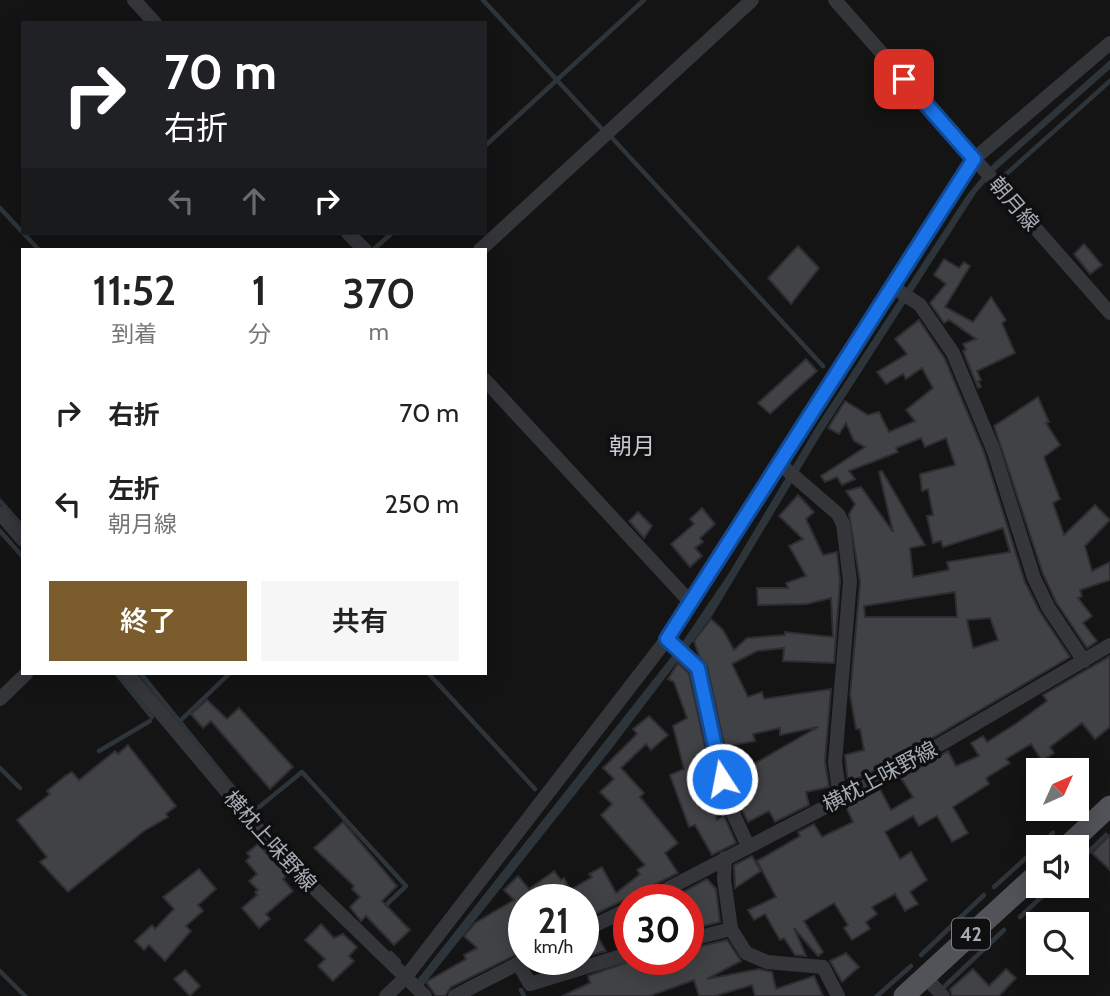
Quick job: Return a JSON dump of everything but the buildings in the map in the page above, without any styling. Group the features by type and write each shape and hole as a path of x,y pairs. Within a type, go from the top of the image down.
{"main road":[{"path":"1079,835 1110,806"},
{"name":"42","path":"904,996 1026,884"}],"street":[{"path":"134,0 153,21"},
{"path":"482,248 752,0"},
{"name":"朝月線","path":"835,0 1110,313"},
{"path":"386,996 405,978 667,639 974,159 1110,43"},
{"path":"350,235 363,248"},
{"path":"893,287 920,305 953,353 993,449 1034,578 1048,607 1084,661"},
{"path":"487,382 691,603"},
{"path":"780,464 838,514 843,524 850,581 835,762 840,798"},
{"path":"0,513 21,538"},
{"path":"667,639 698,668 726,797 748,846"},
{"name":"横枕上味野線","path":"676,884 962,733 1110,645"},
{"path":"0,699 25,675"},
{"name":"横枕上味野線","path":"129,675 272,846 425,996"},
{"path":"725,858 724,879 731,929 746,953 767,962 822,967 838,996"},
{"path":"704,936 731,929"},
{"path":"455,996 508,968"},
{"path":"527,975 530,984 559,975"},
{"path":"926,978 943,996"}],"shaded area":[{"path":"1110,60 1110,69 997,169 976,193 820,436 712,616 612,748 423,986 417,980 679,647 729,573 816,427 967,195 993,164"}],"waterway":[{"path":"483,0 603,130"},
{"path":"487,144 644,0"},
{"path":"1004,176 1110,81"},
{"path":"613,139 823,366"},
{"path":"0,208 21,231"},
{"path":"25,235 37,248"},
{"path":"375,248 390,235"},
{"path":"0,501 21,525"},
{"path":"0,531 21,555"},
{"path":"118,675 152,717"},
{"path":"142,675 253,812 302,772 406,886 384,907"},
{"path":"181,720 228,675"},
{"path":"430,675 535,789"},
{"path":"99,751 150,721"},
{"path":"0,768 20,788"},
{"path":"1089,851 1106,835"},
{"path":"994,887 1026,858"},
{"path":"921,955 984,895"},
{"path":"1020,917 1040,898"},
{"path":"945,986 1004,930"},
{"path":"391,953 399,961"},
{"path":"877,996 911,966"},
{"path":"0,971 25,996"},
{"path":"521,990 524,996"}],"district":[{"name":"朝月","path":"632,446"}],"route":[{"path":"722,779 698,668 674,649 667,639 974,159 904,79"}]}
